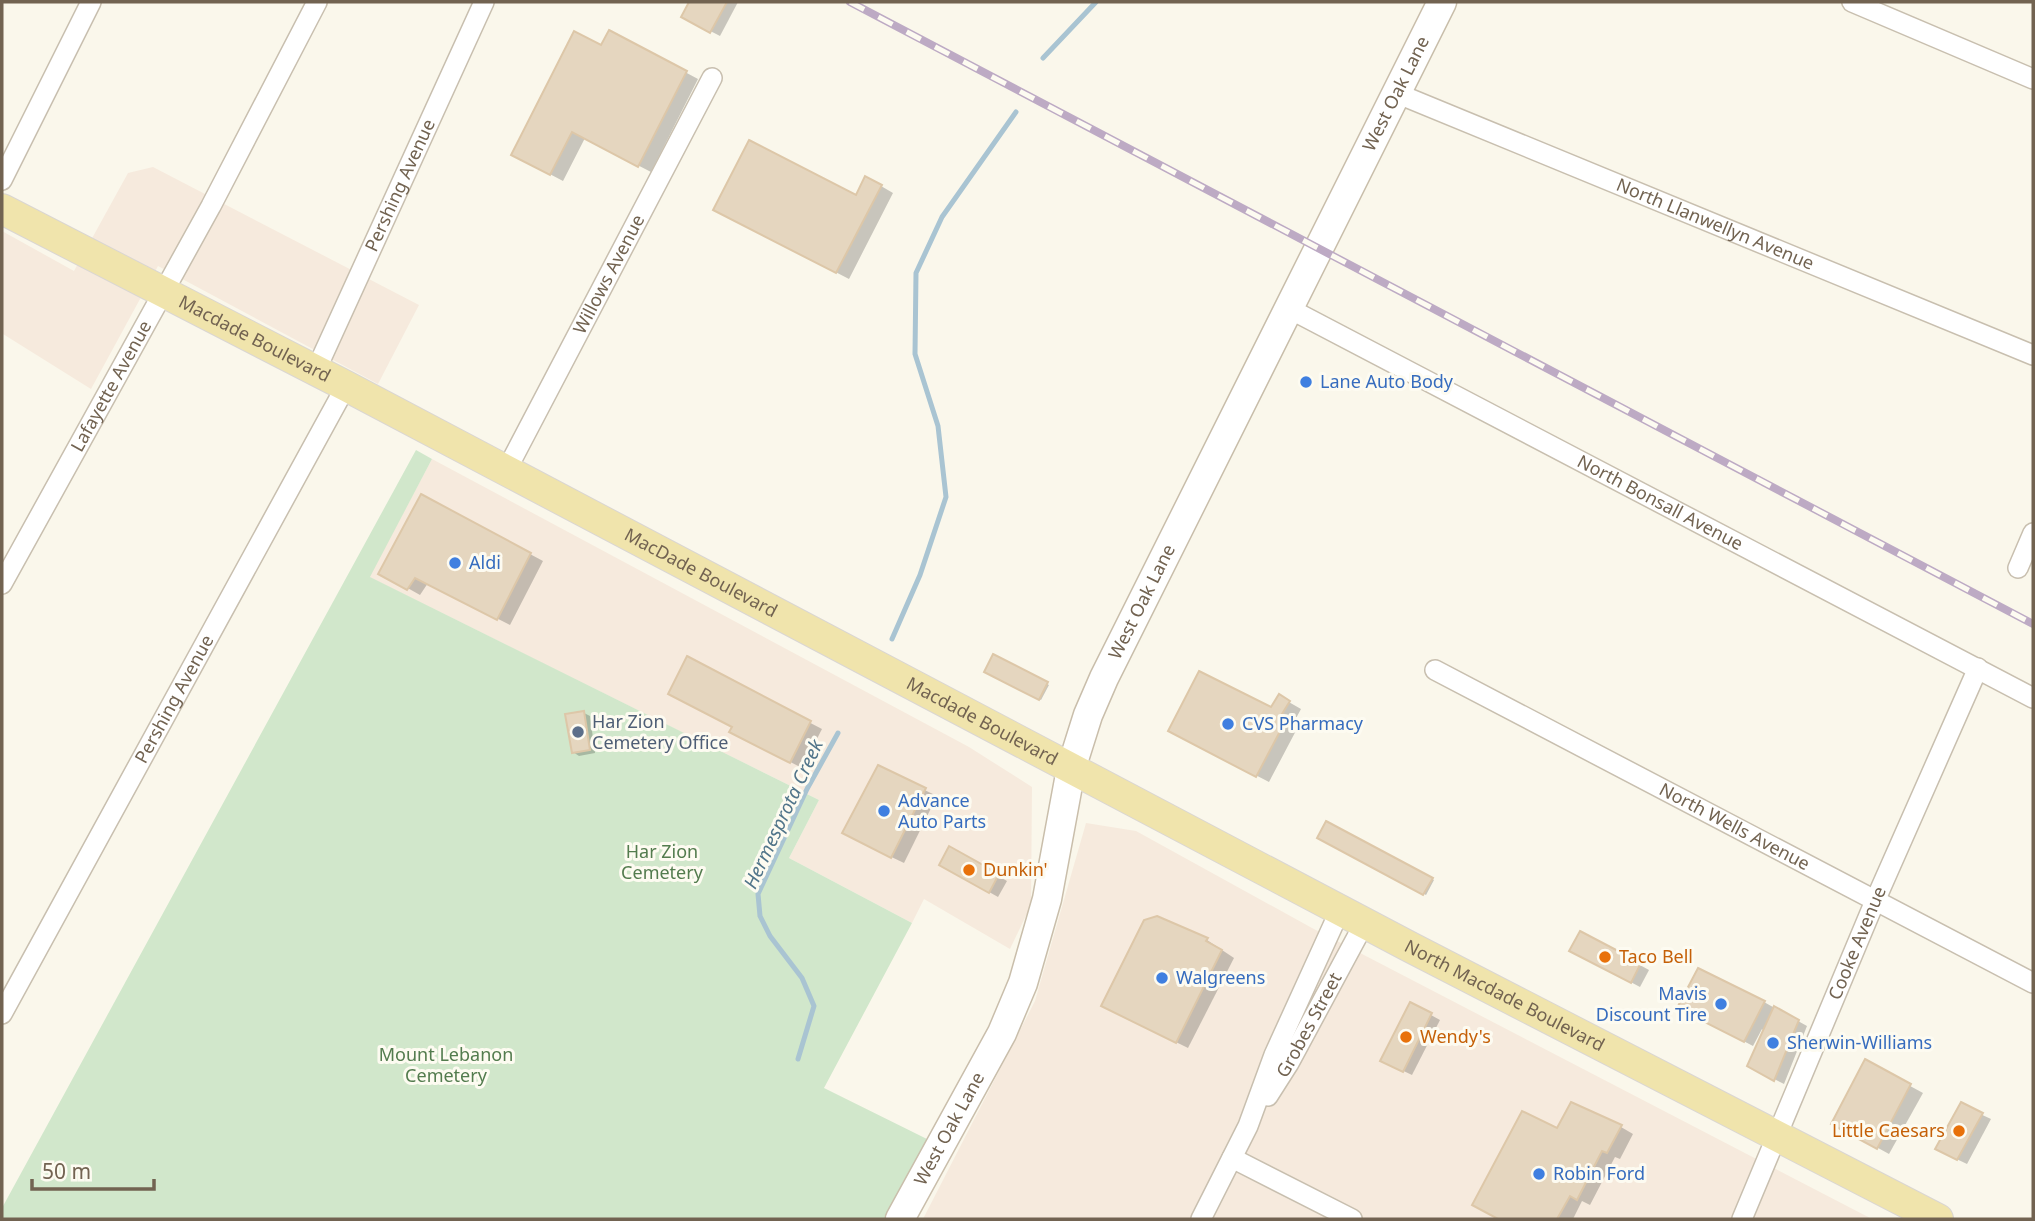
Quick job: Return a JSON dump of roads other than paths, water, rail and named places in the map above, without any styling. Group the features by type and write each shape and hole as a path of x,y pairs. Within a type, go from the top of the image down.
{"main road":[{"name":"West Oak Lane","path":"901,1219 1002,1032 1023,983 1046,899 1070,769 1104,678 1442,2"},
{"name":"Macdade Boulevard","path":"2,209 506,471"},
{"name":"MacDade Boulevard","path":"506,471 894,675"},
{"name":"Macdade Boulevard","path":"894,675 1070,769"},
{"name":"North Macdade Boulevard","path":"1070,769 1938,1219"}],"street":[{"path":"2,180 91,2"},
{"name":"Lafayette Avenue","path":"2,584 164,293 317,2"},
{"name":"Pershing Avenue","path":"316,370 484,2"},
{"path":"1852,2 2033,79"},
{"name":"Willows Avenue","path":"506,471 712,78"},
{"name":"North Llanwellyn Avenue","path":"1395,93 2033,355"},
{"name":"North Bonsall Avenue","path":"1288,308 2033,698"},
{"name":"Pershing Avenue","path":"2,1014 346,386"},
{"path":"2018,568 2033,533"},
{"name":"Cooke Avenue","path":"1742,1219 1875,901 1978,668"},
{"name":"North Wells Avenue","path":"1435,670 2033,983"},
{"name":"Grobes Street","path":"1248,1126 1289,1063 1353,916"},
{"name":"Grobes Street","path":"1201,1219 1248,1126 1274,1055 1353,916"},
{"path":"1232,1158 1352,1219"}],"waterway":[{"name":"Hermesprota Creek","path":"1043,58 1096,2"},
{"name":"Hermesprota Creek","path":"892,639 920,575 946,497 938,426 915,354 916,273 942,217 1016,112"},
{"name":"Hermesprota Creek","path":"798,1059 814,1006 802,978 770,936 760,916 758,894 807,789 838,733"}],"railway":[{"path":"850,2 2033,624"}],"place":[{"name":"Lane Auto Body","path":"1306,382"},
{"name":"Aldi","path":"455,563"},
{"name":"CVS Pharmacy","path":"1228,724"},
{"name":"Har Zion Cemetery Office","path":"578,732"},
{"name":"Advance Auto Parts","path":"884,811"},
{"name":"Dunkin'","path":"969,870"},
{"name":"Taco Bell","path":"1605,957"},
{"name":"Walgreens","path":"1162,978"},
{"name":"Mavis Discount Tire","path":"1721,1004"},
{"name":"Wendy's","path":"1406,1037"},
{"name":"Sherwin-Williams","path":"1773,1043"},
{"name":"Little Caesars","path":"1959,1131"},
{"name":"Robin Ford","path":"1539,1174"}],"park label":[{"name":"Har Zion Cemetery","path":"662,862"},
{"name":"Mount Lebanon Cemetery","path":"446,1065"}]}
